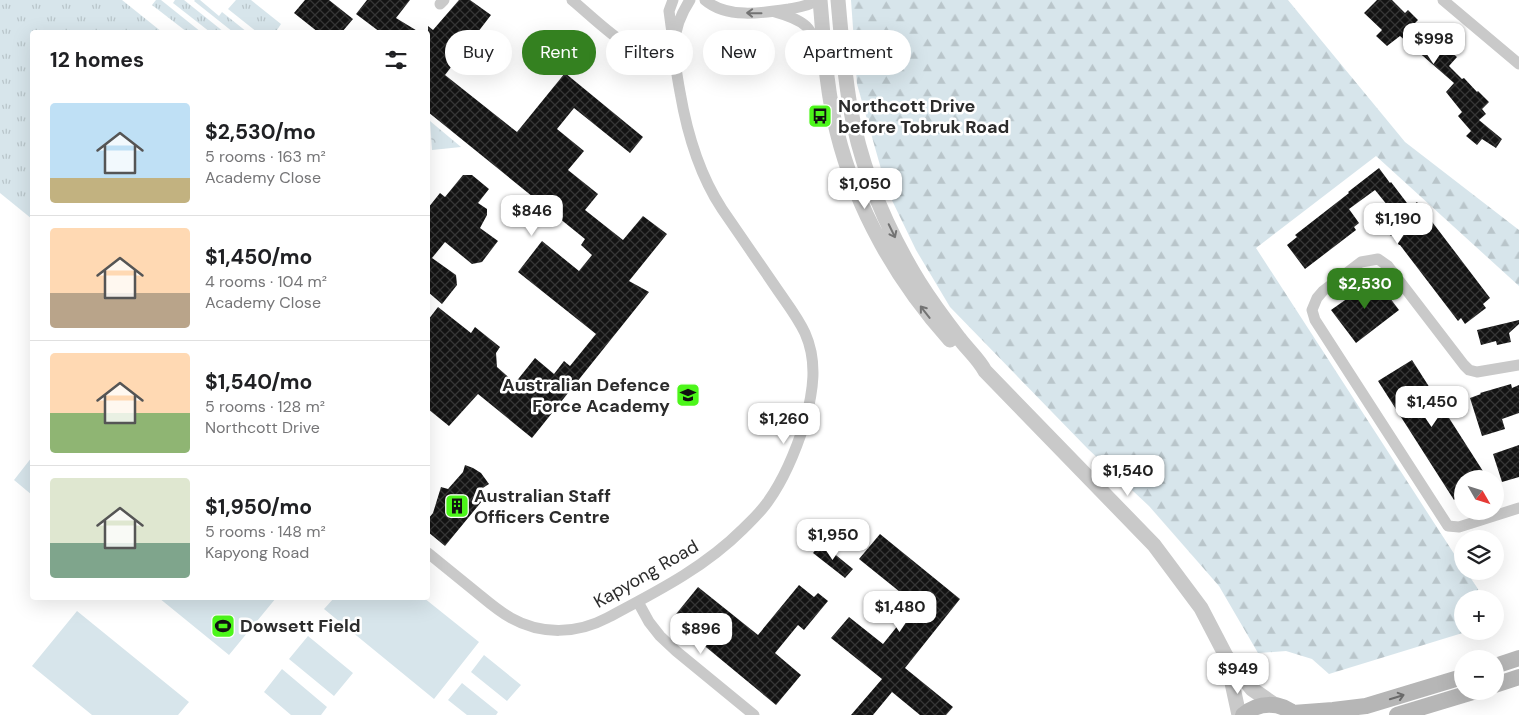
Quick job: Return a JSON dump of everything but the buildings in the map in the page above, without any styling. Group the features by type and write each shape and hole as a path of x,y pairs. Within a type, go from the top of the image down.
{"main road":[{"path":"1504,663 1519,658"},
{"path":"1504,682 1519,677"},
{"path":"1243,715 1249,709 1262,705 1275,705 1294,714 1366,706 1454,679"},
{"path":"1397,715 1454,698"}],"street":[{"path":"572,0 608,30"},
{"name":"Kapyong Road","path":"672,30 669,11 673,0"},
{"name":"Kapyong Road","path":"676,30 679,18 690,0"},
{"path":"705,0 713,6 738,12 760,13 810,5 819,0 830,98 837,131 852,179 871,225 913,296 928,317 960,351 985,371"},
{"path":"832,0 839,7 850,107 867,172 879,204 923,288 985,371 1154,545 1202,608 1226,656 1252,690 1275,705"},
{"path":"1443,0 1519,64"},
{"path":"775,12 802,22 814,38 832,138 837,154 852,179"},
{"name":"Kapyong Road","path":"430,555 512,619 534,627 556,631 585,627 638,602 688,573 717,553 766,505 793,458 812,392 814,365 810,347 804,332 743,238 721,208 697,159 681,102 677,75"},
{"path":"1519,365 1477,372 1469,370 1388,266 1378,259 1361,262 1323,291 1316,298 1312,310 1315,320 1448,526 1459,527 1519,508"},
{"path":"638,602 649,622 660,636 754,715"},
{"path":"1226,656 1238,715"}],"green space":[{"path":"0,0 122,0 160,30 30,30 30,217 0,193"},
{"path":"156,0 161,0 198,30 184,30 152,5"},
{"path":"175,0 184,0 222,30 207,30 173,3"},
{"path":"200,0 219,16 222,12 244,30 230,30 194,1"},
{"path":"236,0 251,0 281,24 277,30 254,30 228,9"},
{"path":"851,0 1288,0 1405,142 1519,230 1519,286 1376,156 1256,248 1454,554 1454,580 1472,580 1478,589 1454,590 1454,636 1329,674 1312,659 1286,651 1258,653 1219,586 1149,506 1088,449 950,307 916,250 887,190 857,84 856,75 911,75 911,30 853,30"},
{"path":"430,121 461,147 432,150"},
{"path":"30,460 30,493 14,480"},
{"name":"Dowsett Field","path":"161,600 274,600 229,655"},
{"path":"332,600 426,600 479,642 434,699 324,609"},
{"path":"77,611 189,702 178,715 92,715 32,666"},
{"path":"308,636 353,673 334,696 289,659"},
{"path":"484,655 521,685 507,701 471,672"},
{"path":"282,669 327,707 321,715 291,715 264,692"},
{"path":"462,683 498,712 496,715 467,715 448,700"}],"place":[{"name":"Northcott Drive before Tobruk Road","path":"820,116"},
{"name":"Australian Defence Force Academy","path":"688,395"},
{"name":"Australian Staff Officers Centre","path":"457,506"},
{"name":"Dowsett Field","path":"223,626"}]}
